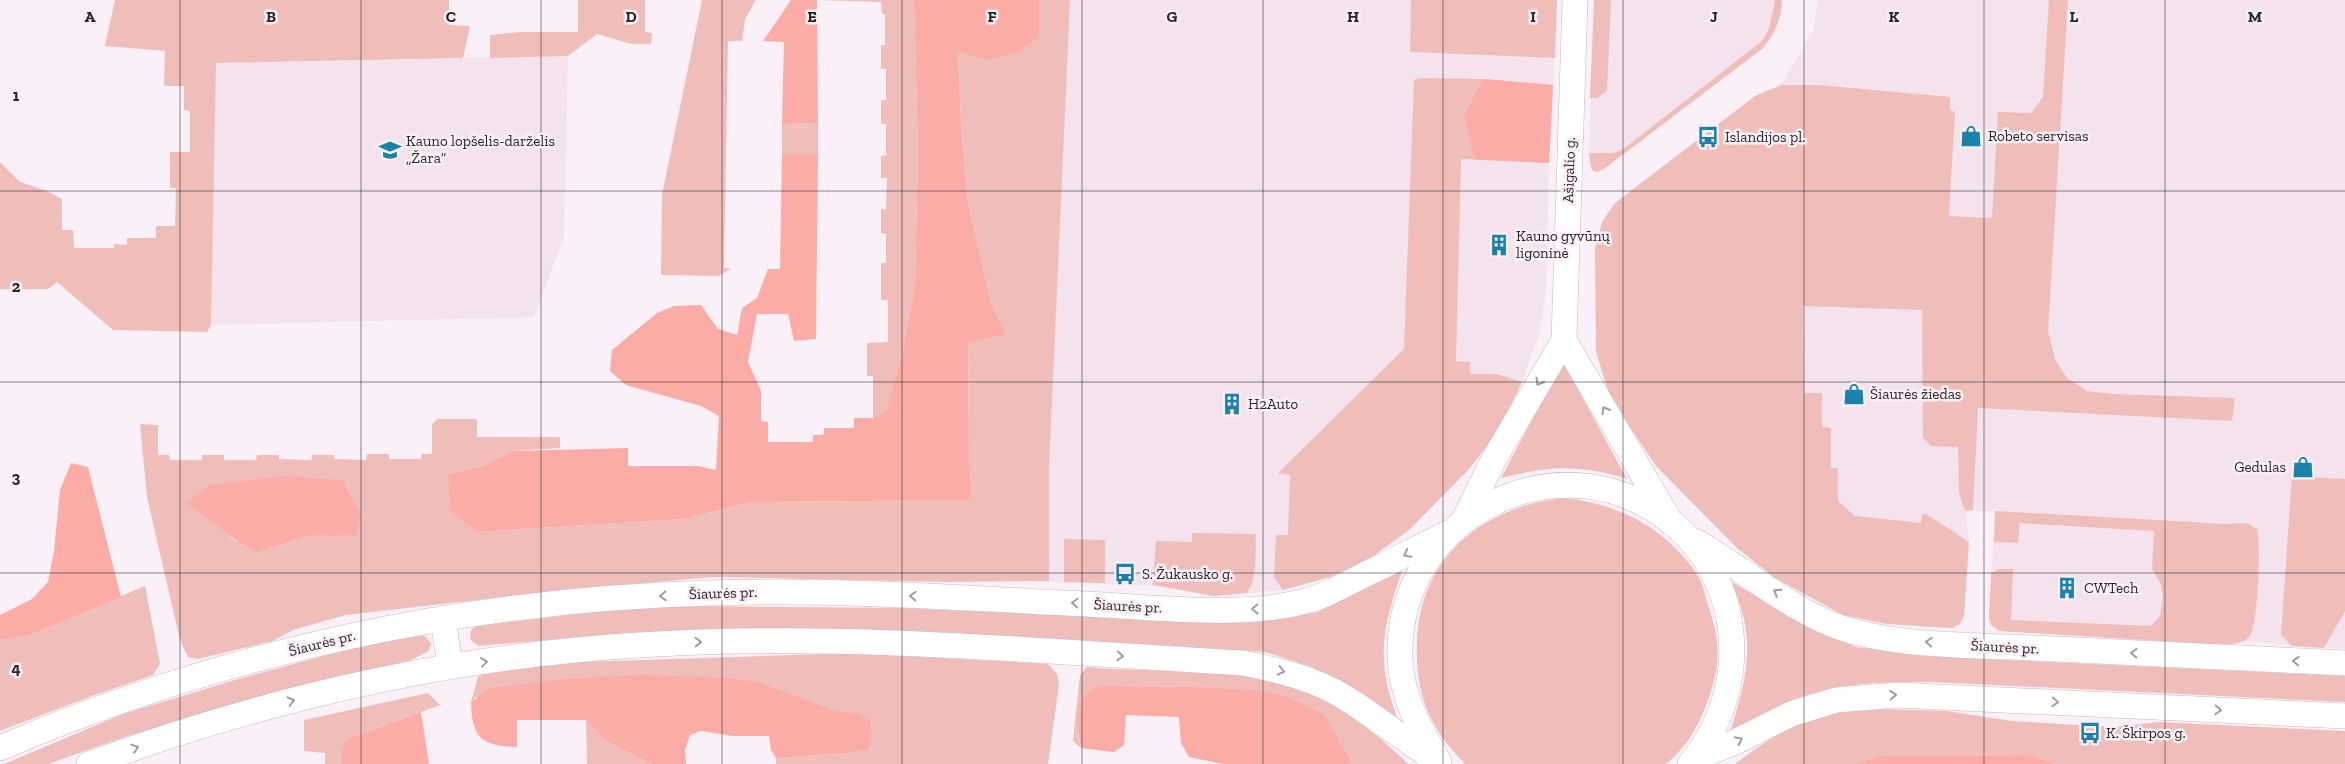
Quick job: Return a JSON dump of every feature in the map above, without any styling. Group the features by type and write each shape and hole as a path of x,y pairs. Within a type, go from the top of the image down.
{"main road":[{"name":"Ašigalio g.","path":"1457,526 1564,340 1575,0"},
{"path":"1564,340 1670,520"},
{"path":"1440,763 1412,713 1404,686 1400,658 1401,630 1407,603 1417,577 1432,553 1457,526 1491,503 1513,494 1551,485 1583,486 1614,492 1643,503 1670,520 1690,538 1710,565 1720,585 1729,614 1733,645 1731,676 1724,706 1710,734 1692,762"},
{"name":"Šiaurės pr.","path":"0,748 46,728 180,682 359,634 443,618 565,603 719,593 884,594 1189,609 1263,609 1303,602 1334,590 1457,526"},
{"name":"Šiaurės pr.","path":"1690,538 1794,604 1834,625 1888,639 1977,646 2345,663"},
{"path":"443,618 450,666"},
{"path":"89,764 161,739 273,705 351,686 450,666 557,652 655,644 745,641 955,645 1243,662 1284,671 1307,679 1344,697 1408,743 1440,763"},
{"path":"1692,762 1791,714 1836,700 1897,695 2345,716"}],"shaded area":[{"path":"115,0 449,0 449,25 470,26 463,58 216,63 211,325 207,332 113,330 57,282 48,289 0,289 0,162 20,182 47,191 62,199 62,230 73,230 74,248 114,248 114,244 127,245 127,238 156,238 156,226 175,226 176,188 170,188 170,152 190,152 190,111 184,110 184,86 164,86 165,51 105,46"},
{"path":"578,0 645,0 645,32 652,33 651,44 632,44 597,34 568,56 490,58 490,35 521,32 578,32"},
{"path":"702,0 756,0 745,19 742,41 728,41 724,268 731,268 719,276 661,275 662,195"},
{"path":"791,0 817,0 818,123 782,124 784,42 763,41"},
{"path":"817,0 914,0 918,150 915,285 901,358 886,410 873,418 873,376 867,376 867,343 888,342 888,300 881,300 881,263 886,263 886,234 881,233 881,209 886,209 887,178 881,178 881,156 886,155 886,124 881,124 881,100 886,100 886,69 881,69 881,45 885,45 885,14 882,14 881,2"},
{"path":"914,0 1039,0 1039,37 1017,53 985,60 958,51 961,122 968,202 991,302 1006,335 968,342 969,455 972,500 752,502 685,519 478,532 451,512 448,474 483,466 512,451 628,448 628,466 698,466 716,470 719,416 701,406 626,385 610,371 612,350 657,313 674,306 701,305 718,329 737,335 742,308 757,298 768,269 780,269 782,154 818,154 816,339 794,341 788,314 757,314 748,362 761,391 761,421 768,422 768,442 813,442 813,435 824,435 824,428 854,428 854,418 873,418 886,410 901,358 915,285 918,150"},
{"path":"957,0 1557,0 1549,163 1546,289 1540,331 1522,382 1497,433 1468,470 1409,530 1372,557 1330,577 1283,590 1214,596 1159,586 1029,581"},
{"path":"1039,0 1070,0 1049,468 1049,581 946,582 713,577 557,591 345,615 293,630 273,641 198,659 188,657 180,640 147,497 140,424 158,425 158,455 169,455 170,460 202,460 202,455 224,455 224,460 256,460 257,455 279,455 279,459 312,460 312,455 334,455 334,459 366,460 367,454 389,454 389,459 421,459 422,454 432,454 432,424 438,419 477,419 477,437 560,437 560,448 512,451 483,466 448,474 478,532 685,519 752,502 972,500 969,455 968,341 1006,335 991,302 968,202 961,122 958,50 985,60 1039,36","holes":["216,523 357,534 308,536 255,553 232,538"]},
{"path":"1411,0 1557,0 1555,58 1410,52"},
{"path":"1594,0 1782,0 1781,14 1773,35 1762,49 1597,172 1592,170 1589,163"},
{"path":"1594,0 1611,0 1607,91 1597,98 1590,98"},
{"path":"1775,0 1782,0 1779,20 1774,32 1762,49 1604,169 1597,172 1592,170 1589,153 1612,153 1622,150 1762,41 1769,29"},
{"path":"1818,0 2345,0 2345,649 2244,641 2227,645 1999,631 1991,625 1989,618 1995,511 1966,511 1969,542 1964,616 1960,624 1952,628 1886,624 1775,579 1762,568 1783,285 1949,216 1955,113 1949,110 1819,85 1781,85 1814,29"},
{"path":"2049,0 2068,0 2048,331 2055,359 2066,377 2087,391 2113,394 2235,398 2232,421 1978,408 1973,510 1965,511 1959,493 1958,447 1931,446 1923,438 1922,310 1803,306 1804,393 1822,393 1822,427 1831,428 1831,468 1838,468 1838,501 1855,516 1921,523 1922,514 1926,514 1969,542 1964,616 1960,624 1952,628 1886,624 1843,615 1775,578 1737,548 1656,466 1610,397 1596,352 1595,249 1602,222 1615,203 1755,96 1781,85 1819,85 1950,97 1950,110 1955,112 1949,216 1992,218 1998,112 2031,113 2043,97"},
{"name":"Kauno lopšelis-darželis „Žara“","path":"568,56 564,237 534,317 211,325 215,63"},
{"path":"1421,78 1483,79 1553,85 1549,163 1461,159 1456,361 1470,362 1470,374 1496,374 1522,382 1497,433 1468,470 1409,530 1372,557 1330,577 1283,590 1274,577 1276,535 1288,535 1290,475 1278,473 1404,349 1414,80"},
{"path":"1483,79 1553,85 1549,163 1474,159 1464,116"},
{"path":"818,123 818,154 782,154 782,124"},
{"path":"1563,362 1627,479 1594,471 1564,468 1534,471 1501,478"},
{"path":"71,463 88,467 121,597 27,636 0,640 0,615 32,599 48,582 54,551 60,490"},
{"path":"285,476 342,480 361,514 357,535 308,536 255,553 186,503 210,485"},
{"path":"2292,476 2345,479 2345,611 2324,648 2292,646 2281,635"},
{"path":"1565,498 1585,501 1623,513 1657,532 1686,559 1701,583 1715,631 1717,667 1711,692 1695,729 1685,745 1666,764 1465,764 1440,733 1425,704 1417,665 1420,614 1429,587 1442,563 1460,542 1482,525 1507,512 1535,503"},
{"path":"1995,511 2227,524 2247,523 2257,529 2259,550 2257,598 2251,634 2244,641 2227,645 1999,631 1991,625 1989,618 1991,573 1999,569 2013,569 2011,620 2151,626 2160,616 2163,598 2161,585 2152,568 2154,531 2020,523 2018,543 1994,542"},
{"path":"1192,533 1256,534 1253,580 1247,593 1214,596 1153,585 1156,541 1192,542"},
{"path":"1064,539 1105,540 1105,583 1064,582"},
{"path":"1402,571 1390,609 1384,643 1386,678 1397,717 1312,667 1265,652 866,630 754,629 630,633 478,646 470,639 471,630 476,626 610,610 688,606 900,608 1231,622 1267,621 1317,612"},
{"path":"1732,582 1812,629 1856,647 1945,657 2345,676 2345,702 1932,682 1873,683 1835,688 1798,698 1773,709 1729,735 1741,696 1747,657 1745,624"},
{"path":"145,586 160,664 153,675 0,731 0,640 27,636"},
{"path":"420,634 426,637 431,644 429,651 411,660 229,705 127,736 48,764 4,764 123,714 235,680 375,642"},
{"path":"853,653 1048,664 1057,674 1059,685 1048,764 776,764 776,758 849,753 859,713 476,697 471,702 478,677 488,672 581,662"},
{"path":"1087,667 1239,675 1288,685 1337,707 1382,740 1408,764 1352,764 1339,744 1194,687 1123,686 1096,688 1078,735 1081,748 1073,741 1080,675"},
{"path":"642,675 728,678 758,682 836,711 859,713 870,720 872,738 869,749 849,753 776,758 771,750 769,736 733,736 701,731 690,735 685,750 686,764 652,764 606,741 586,720 517,720 517,747 495,745 487,742 481,738 474,724 471,702 490,688 563,679"},
{"path":"1109,686 1194,687 1266,691 1290,698 1325,715 1352,764 1223,764 1189,757 1181,743 1179,717 1126,715 1124,745 1114,752 1081,748 1078,724 1081,706 1089,692 1096,688"},
{"path":"428,693 440,705 347,739 342,764 325,764 325,753 304,751 304,720"},
{"path":"1876,709 1947,711 2011,721 2114,727 2158,722 2345,731 2345,764 2056,764 2030,755 1882,756 1853,764 1735,764 1783,731 1809,719 1837,712"},
{"path":"421,712 429,764 342,764 342,749 347,739"},
{"path":"586,720 606,741 652,764 587,764"},
{"path":"2030,755 2056,764 1853,764 1882,756"}],"place":[{"name":"Robeto servisas","path":"1971,136"},
{"name":"Islandijos pl.","path":"1708,137"},
{"name":"Kauno lopšelis-darželis „Žara“","path":"390,150"},
{"name":"Kauno gyvūnų ligoninė","path":"1499,245"},
{"name":"Šiaurės žiedas","path":"1854,394"},
{"name":"H2Auto","path":"1232,404"},
{"name":"Gedulas","path":"2303,467"},
{"name":"S. Žukausko g.","path":"1125,574"},
{"name":"CWTech","path":"2067,588"},
{"name":"K. Škirpos g.","path":"2090,733"}]}
